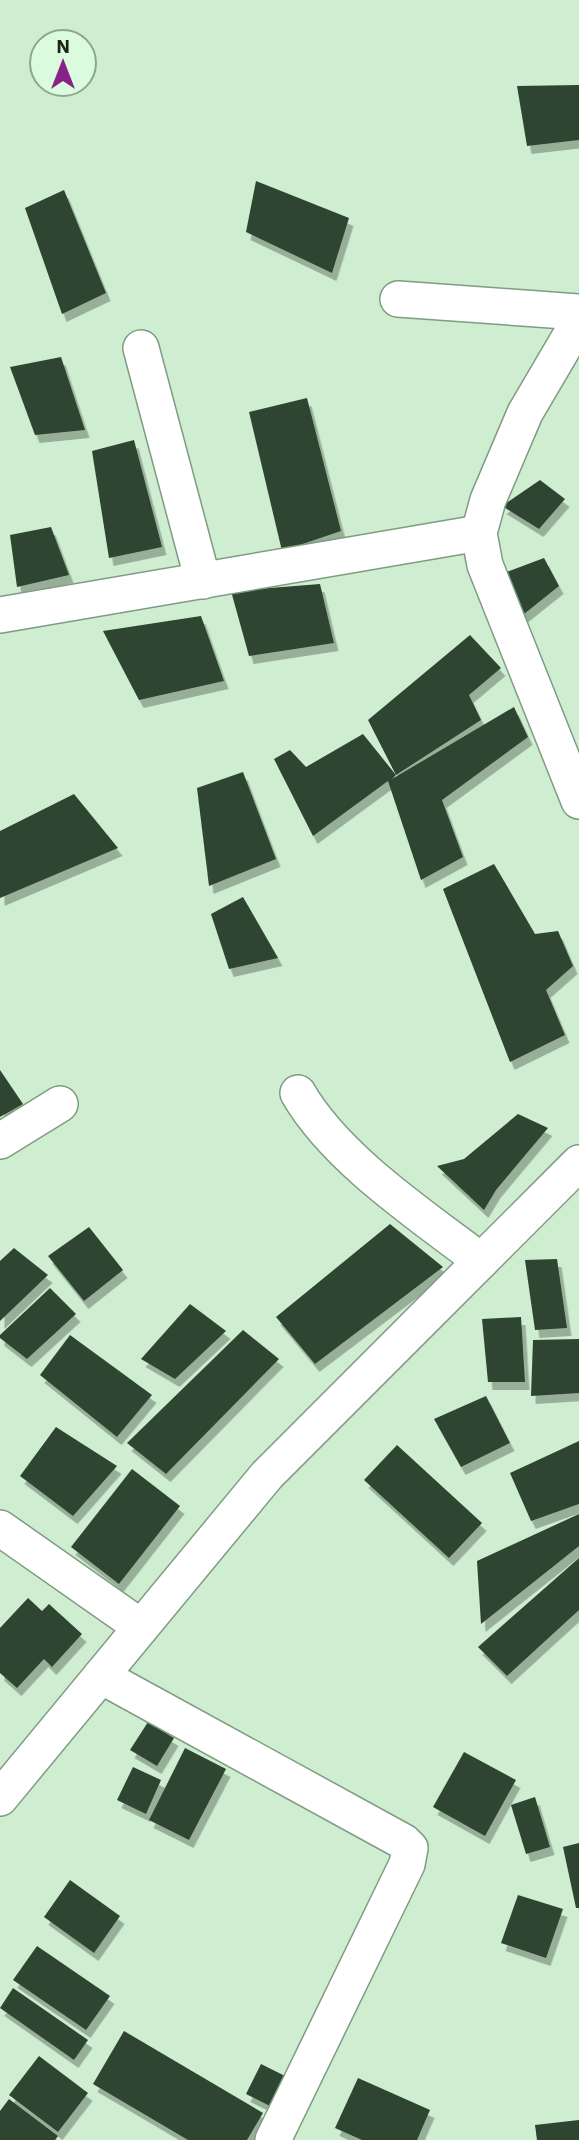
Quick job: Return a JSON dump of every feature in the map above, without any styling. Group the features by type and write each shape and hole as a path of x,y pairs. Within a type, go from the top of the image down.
{"street":[{"path":"398,299 579,312"},
{"path":"579,321 525,413 488,500 479,533 485,565 579,801"},
{"path":"141,348 203,582"},
{"path":"0,615 479,533"},
{"path":"298,1093 311,1116 384,1186 481,1261"},
{"path":"0,1140 60,1104"},
{"path":"0,1798 268,1475 579,1163"},
{"path":"0,1528 141,1627"},
{"path":"101,1676 404,1842 410,1848 407,1864 273,2140"}],"building":[{"path":"579,85 579,140 527,146 517,86"},
{"path":"256,181 349,218 332,273 246,232"},
{"path":"64,190 106,293 62,314 25,208"},
{"path":"61,357 85,430 35,435 10,367"},
{"path":"307,398 341,531 282,551 249,412"},
{"path":"134,440 162,547 109,558 92,451"},
{"path":"540,480 565,499 539,529 502,506"},
{"path":"51,527 69,575 17,587 10,535"},
{"path":"544,558 559,586 519,618 501,574"},
{"path":"320,584 334,643 249,656 231,591"},
{"path":"201,616 224,681 139,700 103,631"},
{"path":"470,635 501,668 469,695 481,720 396,775 368,720"},
{"path":"514,707 528,737 442,800 463,857 421,880 388,781 313,836 274,759 290,750 306,767 363,734 396,775 392,779"},
{"path":"243,772 276,859 209,886 197,788"},
{"path":"74,794 118,848 0,898 0,831"},
{"path":"494,864 535,934 558,931 573,966 546,990 565,1035 510,1062 443,889"},
{"path":"243,897 278,958 229,969 211,914"},
{"path":"0,1070 23,1104 0,1117"},
{"path":"518,1114 548,1128 496,1190 484,1210 437,1166 464,1159"},
{"path":"390,1224 443,1267 315,1364 276,1317"},
{"path":"89,1227 123,1270 84,1301 48,1256"},
{"path":"14,1248 48,1275 0,1321 0,1261"},
{"path":"557,1259 567,1328 535,1330 525,1260"},
{"path":"50,1288 76,1314 27,1359 0,1338 0,1335"},
{"path":"190,1304 226,1331 175,1379 141,1359"},
{"path":"521,1317 525,1382 488,1382 482,1319"},
{"path":"243,1330 279,1359 166,1474 127,1443"},
{"path":"70,1335 152,1395 117,1437 40,1375"},
{"path":"579,1339 579,1393 531,1396 533,1340"},
{"path":"486,1396 510,1443 461,1467 434,1419"},
{"path":"56,1427 117,1466 73,1516 20,1476"},
{"path":"579,1441 579,1504 531,1521 510,1473"},
{"path":"397,1445 482,1523 449,1558 364,1480"},
{"path":"132,1469 180,1506 119,1584 71,1547"},
{"path":"579,1514 579,1546 481,1624 477,1561"},
{"path":"579,1558 579,1610 507,1676 478,1647"},
{"path":"28,1598 42,1611 49,1604 82,1634 52,1667 44,1659 17,1688 0,1673 0,1628"},
{"path":"148,1722 174,1738 157,1766 130,1750"},
{"path":"185,1748 226,1769 189,1840 149,1820"},
{"path":"464,1752 516,1780 485,1836 433,1807"},
{"path":"133,1767 161,1780 146,1814 117,1800"},
{"path":"535,1797 550,1847 526,1854 511,1805"},
{"path":"579,1843 579,1908 576,1908 563,1847"},
{"path":"70,1880 120,1916 94,1953 44,1917"},
{"path":"518,1895 563,1909 546,1958 501,1943"},
{"path":"37,1946 110,1996 86,2030 13,1980"},
{"path":"13,1988 88,2040 74,2060 0,2008"},
{"path":"124,2031 263,2113 247,2140 188,2140 93,2084"},
{"path":"39,2056 88,2093 58,2132 9,2095"},
{"path":"261,2064 289,2078 274,2108 246,2094"},
{"path":"358,2078 430,2110 417,2140 362,2140 335,2128"},
{"path":"9,2099 58,2136 55,2140 0,2140 0,2111"},
{"path":"579,2120 579,2140 537,2140 535,2125"}]}
